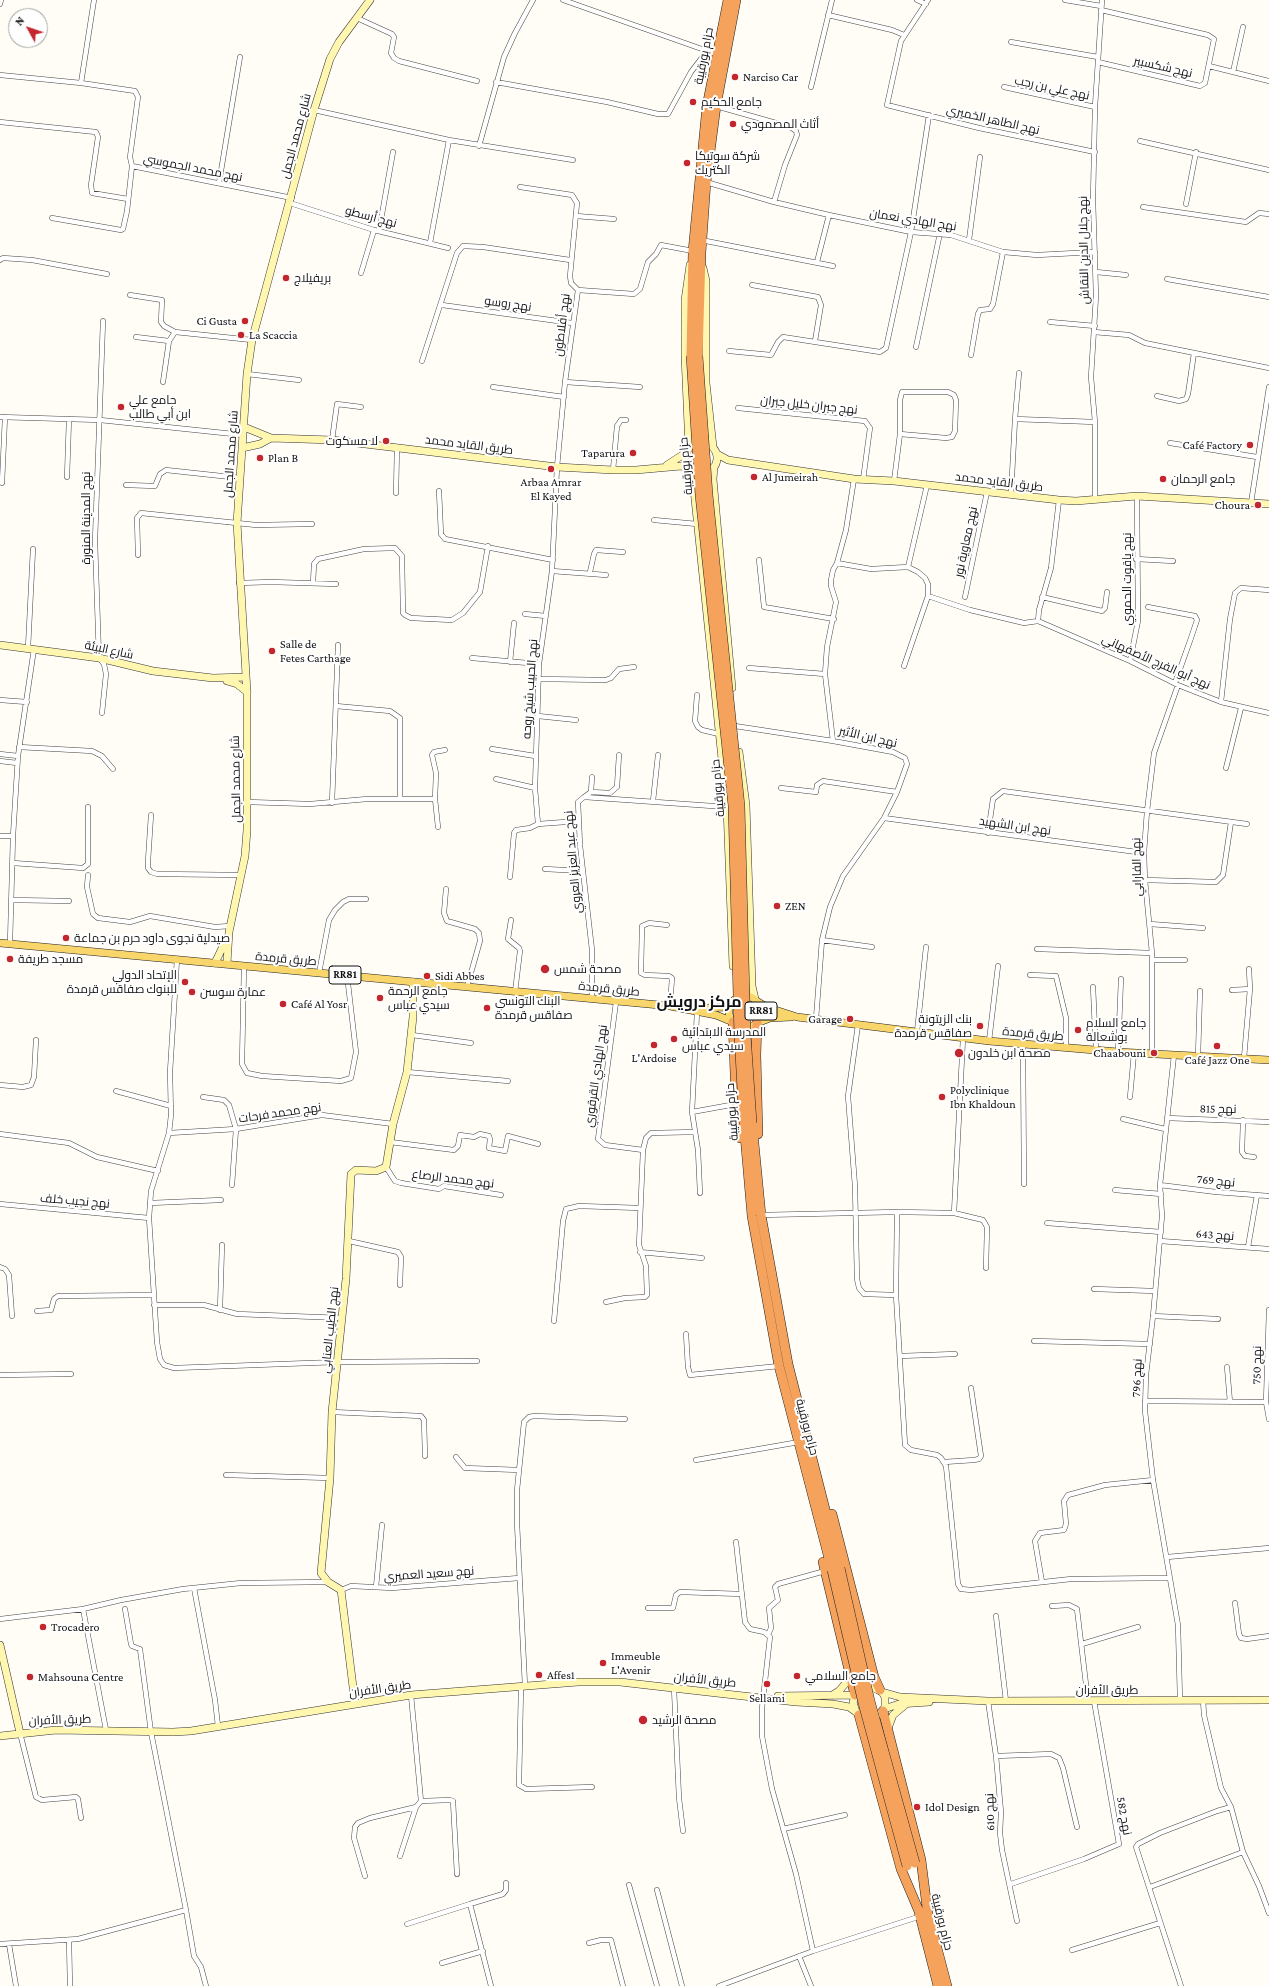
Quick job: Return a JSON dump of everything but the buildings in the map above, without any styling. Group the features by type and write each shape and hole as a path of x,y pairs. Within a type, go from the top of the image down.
{"highway":[{"name":"حزام بورقيبة","path":"728,0 711,52 697,252 694,356 740,806 748,1124 753,1181 752,1216 779,1366 832,1569 863,1703 911,1864 924,1915 938,1986"},
{"name":"حزام بورقيبة","path":"697,252 701,240 706,182 716,106 736,0"},
{"path":"733,1022 738,1125 753,1181"},
{"path":"753,1181 757,1023"},
{"name":"حزام بورقيبة","path":"753,1181 761,1215 788,1364 812,1452 832,1569"},
{"path":"812,1452 837,1530 874,1677 881,1691"},
{"path":"832,1569 848,1668 855,1695"},
{"path":"883,1710 921,1860 924,1915"},
{"path":"858,1714 901,1869 924,1915"},
{"name":"حزام بورقيبة","path":"924,1915 947,1986"}],"main road":[{"name":"شارع محمد الجمل","path":"227,963 230,929 246,845 247,692 239,583 237,523 247,374 252,340 291,201 314,110 330,59 339,42 370,0"},
{"path":"697,252 706,281 706,383 715,450 715,466 711,470 701,474 691,469 686,462 688,450 685,355 687,280 697,252"},
{"name":"طريق القايد محمد","path":"244,427 271,438 332,440 557,467 636,470 665,466 681,466 691,469"},
{"name":"طريق القايد محمد","path":"242,448 260,444 271,438"},
{"path":"688,450 698,442 709,443 715,450"},
{"name":"طريق القايد محمد","path":"665,466 679,459 688,450"},
{"name":"طريق القايد محمد","path":"715,450 728,460 854,479 894,481 1058,500 1095,500 1137,496 1269,504"},
{"name":"طريق القايد محمد","path":"715,466 728,460"},
{"name":"حزام بورقيبة","path":"715,466 713,479 730,655 735,726 746,805 752,986 756,1000"},
{"name":"حزام بورقيبة","path":"691,469 727,807 733,1002"},
{"name":"شارع البيئة","path":"0,645 99,658 153,671 213,678 246,679"},
{"path":"712,656 730,655"},
{"path":"244,663 227,679 237,684 247,692"},
{"path":"728,850 748,852"},
{"name":"شارع محمد الجمل","path":"215,962 230,929"},
{"name":"طريق قرمدة","path":"0,943 227,963 244,966 670,1006 716,1015 733,1022"},
{"path":"386,1168 393,1124 407,1072 412,1035 413,982"},
{"name":"RR81","path":"747,996 756,1000 761,1014 757,1023 748,1028 742,1028 733,1022 729,1013 733,1002 738,998 747,996"},
{"name":"طريق قرمدة","path":"756,1000 766,1007 798,1017"},
{"name":"طريق قرمدة","path":"693,1010 725,1007 733,1002"},
{"name":"طريق قرمدة","path":"757,1023 770,1018 798,1017 1023,1045 1134,1053 1269,1060"},
{"name":"نهج الطيب العنابي","path":"328,1582 321,1573 330,1478 332,1412 349,1241 351,1174 356,1170 376,1171 386,1168"},
{"path":"328,1582 341,1590 355,1703"},
{"path":"0,1645 20,1733"},
{"path":"830,1696 839,1691 845,1684 849,1675 848,1668"},
{"name":"طريق الأفران","path":"0,1736 20,1733 106,1730 151,1732 191,1731 411,1695 523,1686 610,1682 842,1706 858,1714"},
{"path":"867,1686 881,1691 886,1702 883,1710 874,1718 869,1719 858,1714 853,1702 855,1695 862,1688 867,1686"},
{"name":"طريق الأفران","path":"881,1691 900,1697 988,1701 1269,1700"},
{"name":"طريق الأفران","path":"764,1697 797,1695 855,1695"},
{"name":"طريق الأفران","path":"883,1710 908,1703 944,1699"},
{"path":"888,1730 892,1715 908,1703"}],"street":[{"path":"0,4 1,0"},
{"path":"81,83 94,0"},
{"path":"479,146 496,82 514,33 534,0"},
{"path":"496,82 615,104 658,114 668,114 691,72 711,52 563,0"},
{"path":"811,87 832,0"},
{"path":"828,15 892,30 904,35 927,2 917,0"},
{"path":"1065,0 1208,35 1214,39 1209,66 1269,82"},
{"name":"نهج جلال الدين النقاش","path":"1095,500 1095,422 1091,377 1095,326 1096,272 1093,200 1095,107 1102,0"},
{"path":"357,18 392,34 394,37 391,52 394,58 399,61 477,81"},
{"path":"1233,72 1243,27"},
{"name":"نهج الطاهر الخميري","path":"904,35 899,47 887,105 979,128 1095,152"},
{"name":"نهج شكسبير","path":"1012,42 1098,60 1200,86 1205,84 1209,66"},
{"path":"219,183 240,57"},
{"path":"0,75 81,83 135,91 138,97 130,158 132,166"},
{"name":"نهج علي بن رجب","path":"1004,88 1095,107"},
{"path":"716,106 790,127 796,131 796,140 785,165 774,202"},
{"path":"314,110 479,146 573,160"},
{"path":"729,351 771,355 778,342 783,337 880,352 886,348 911,232 928,115"},
{"path":"0,122 96,132 98,137 91,185 92,193 128,199"},
{"path":"430,243 449,140"},
{"path":"1140,141 1196,152 1269,170"},
{"path":"379,231 393,152"},
{"path":"1186,204 1196,152"},
{"path":"969,240 980,158"},
{"name":"نهج محمد الجموسي","path":"52,218 121,230 124,226 132,166 219,183 291,201"},
{"name":"نهج الهادي نعمان","path":"706,182 774,202 829,215 911,232 940,233 969,240 1003,252 1037,255 1095,252"},
{"name":"نهج أفلاطون","path":"520,187 572,195 577,203 570,260 571,283 578,290 572,323 557,467"},
{"name":"نهج أرسطو","path":"291,201 374,230 448,248"},
{"path":"1144,207 1246,222 1259,214 1269,214"},
{"path":"817,262 829,215"},
{"path":"576,216 614,219"},
{"path":"362,273 374,230"},
{"path":"916,347 940,233"},
{"path":"701,240 832,266"},
{"path":"578,290 634,294 640,289 648,262 656,254 661,245 697,252"},
{"path":"422,361 437,313 442,305 457,253 463,246 483,247 570,260"},
{"path":"971,355 978,314 980,310 990,308 993,304 1003,252"},
{"path":"0,260 3,258 32,260 107,274"},
{"path":"1096,272 1126,274"},
{"path":"1167,279 1269,297"},
{"path":"752,285 818,298 821,305 815,341"},
{"path":"130,295 162,300 161,322 164,326 175,332 252,340"},
{"name":"نهج روسو","path":"442,305 572,323"},
{"name":"نهج المدينة المنورة","path":"102,714 106,674 104,664 99,658 95,541 103,321"},
{"path":"1050,322 1095,326"},
{"path":"163,382 169,341 175,332"},
{"path":"1094,332 1129,335 1145,343 1269,368"},
{"path":"136,337 169,341"},
{"path":"1158,396 1179,401 1186,399 1194,353"},
{"path":"1011,495 1019,373"},
{"path":"247,374 299,380"},
{"path":"565,382 640,387"},
{"path":"493,387 564,397"},
{"path":"1251,502 1269,387"},
{"path":"894,481 900,434 900,400 902,392 948,392 954,395 956,400 955,431 952,437 946,438 900,434"},
{"path":"332,440 337,404 361,407"},
{"name":"نهج جبران خليل جبران","path":"738,408 865,421 870,428 863,480"},
{"path":"2,483 2,417 100,420 243,435"},
{"path":"67,477 69,419"},
{"path":"1015,419 1095,422"},
{"path":"613,470 617,426 621,420 626,420"},
{"path":"1263,421 1269,422"},
{"path":"1170,443 1257,457"},
{"path":"396,493 398,447"},
{"name":"نهج الحبيب شيخ روحه","path":"538,824 534,788 539,664 552,571 557,467"},
{"path":"126,486 155,486 160,474 166,470 240,478"},
{"name":"نهج ابن الأثير","path":"816,1019 822,940 830,907 843,876 884,818 897,792 906,768 905,758 893,752 833,741 825,674 827,647 834,619 836,602 831,586 831,580 833,570 838,563 846,530 854,479"},
{"path":"908,566 927,485"},
{"path":"439,491 442,537 448,540 488,546 553,560"},
{"name":"نهج معاوية نور","path":"965,597 987,492"},
{"name":"نهج ياقوت الحموي","path":"1130,661 1138,621 1136,559 1137,496"},
{"path":"928,596 970,610 1024,623 1038,621 1042,597 1051,568 1058,500"},
{"path":"138,555 137,518 141,513 256,525 312,524"},
{"path":"654,520 697,524"},
{"path":"313,583 314,564 318,559 364,549 395,548 402,556 403,613 405,616 412,618 448,620 463,613 480,592 488,546"},
{"path":"10,943 17,763 27,702 31,649 33,549"},
{"path":"590,572 596,550 623,552"},
{"path":"1136,559 1173,562"},
{"path":"759,560 764,607 834,619"},
{"path":"838,563 870,569 908,566 925,578 928,584 928,596 904,666"},
{"path":"552,571 590,572 606,575"},
{"path":"239,583 336,584"},
{"path":"1222,702 1230,619 1235,593 1241,588 1269,590"},
{"path":"1042,597 1102,611 1105,608 1107,592"},
{"name":"نهج الفارابي","path":"1148,607 1181,612 1195,616 1197,620 1154,753 1147,811 1144,853 1152,953 1152,1054"},
{"path":"526,614 546,616"},
{"name":"نهج أبو الفرج الأصفهاني","path":"1038,621 1130,661 1176,684 1241,708 1269,713"},
{"path":"510,662 514,623"},
{"path":"332,803 338,644"},
{"path":"472,658 539,664"},
{"path":"539,678 606,680 611,678 619,669 634,667"},
{"path":"749,668 825,674"},
{"path":"697,695 695,720 698,727 702,730 719,734"},
{"path":"0,700 27,702"},
{"path":"336,706 390,711 400,718 400,798"},
{"path":"1226,768 1241,708"},
{"path":"538,716 576,720"},
{"path":"735,726 833,741"},
{"path":"19,747 92,751 102,756 113,769"},
{"path":"492,749 536,756"},
{"path":"438,827 435,798 436,773 432,756 434,752 445,750"},
{"path":"0,754 18,756"},
{"path":"584,797 591,792 610,792 617,787 619,755"},
{"path":"653,801 658,755"},
{"path":"0,761 17,763"},
{"path":"591,792 592,777"},
{"path":"496,779 534,788"},
{"path":"781,788 816,792 817,785 823,781 897,792"},
{"path":"988,833 993,799 1003,791 1247,824"},
{"name":"نهج عبد العزيز العروي","path":"592,999 592,950 583,871 578,802 584,797 727,807"},
{"path":"247,802 274,804 332,803 367,798 435,798"},
{"path":"13,863 83,868 88,864 88,807"},
{"path":"151,815 148,861 148,868 151,872 157,874 241,875"},
{"name":"نهج ابن الشهيد","path":"884,818 1144,853"},
{"path":"510,876 514,833 516,830 530,828 538,824 579,821"},
{"path":"1145,880 1216,882 1223,875 1231,822"},
{"path":"0,836 13,836"},
{"path":"545,868 583,871"},
{"path":"88,875 87,888 93,914 98,918 130,922 150,916 215,928 230,929"},
{"path":"446,889 444,913 447,921 475,929 479,933 480,942 467,987"},
{"path":"319,973 329,920 335,910 342,902 349,899 366,899"},
{"path":"12,900 69,901"},
{"path":"511,920 508,939 512,944 519,948 520,951 515,992"},
{"path":"667,926 649,923 642,926 641,972 645,975 669,976 672,978 670,1006"},
{"path":"1150,924 1203,928"},
{"path":"822,940 872,947"},
{"path":"917,1032 926,948"},
{"path":"1037,949 1152,953"},
{"path":"177,959 170,1072 171,1106 169,1133 150,1203 149,1218 154,1305 160,1359 169,1368 337,1362 477,1361"},
{"path":"1152,960 1185,960"},
{"path":"244,966 242,1055 244,1069 256,1076 341,1081 351,1078 356,1052 347,975"},
{"path":"989,1041 998,966"},
{"path":"1244,1058 1250,989 1249,969"},
{"path":"1030,975 1056,976 1066,1018 1066,1048"},
{"path":"1118,1052 1121,980"},
{"path":"1093,987 1096,1050"},
{"path":"1232,990 1250,989"},
{"path":"1198,1056 1200,991"},
{"name":"نهج الهادي القرقوري","path":"616,1002 598,1139 605,1145 643,1150"},
{"path":"693,1010 692,1112 698,1150 700,1193"},
{"path":"858,1025 848,1096 856,1214 857,1279 859,1288 864,1294 896,1295"},
{"path":"412,1035 471,1043"},
{"path":"954,1213 962,1038"},
{"path":"0,1085 23,1087 31,1085 34,1077 36,1040"},
{"path":"1023,1045 1024,1184"},
{"path":"1130,1096 1134,1053"},
{"name":"نهج 796","path":"1174,1055 1160,1185 1161,1232 1146,1375 1145,1410 1153,1480 1178,1625 1180,1700"},
{"path":"407,1072 508,1081"},
{"path":"116,1091 171,1106"},
{"path":"203,1097 226,1101 236,1129 232,1185"},
{"path":"692,1112 736,1104"},
{"name":"نهج محمد فرحات","path":"169,1133 236,1129 322,1115 393,1124"},
{"name":"نهج 815","path":"1167,1118 1269,1122"},
{"path":"1122,1119 1165,1129"},
{"path":"1243,1120 1242,1152 1245,1156 1254,1157"},
{"path":"606,1302 618,1299 645,1297 647,1295 647,1272 640,1252 640,1208 643,1150 646,1138 651,1133 695,1132"},
{"path":"0,1134 68,1143 97,1157 158,1171"},
{"path":"390,1142 454,1150 458,1146 460,1135 474,1137 480,1134 489,1136 489,1148 505,1151 508,1136 538,1144"},
{"name":"نهج محمد الرصاع","path":"386,1168 395,1181 401,1183 439,1189 444,1186 501,1195"},
{"name":"نهج 769","path":"1160,1185 1269,1196"},
{"path":"1115,1190 1161,1194"},
{"path":"1248,1247 1257,1195"},
{"path":"150,1203 221,1200"},
{"name":"نهج نجيب خلف","path":"0,1204 149,1218"},
{"path":"554,1321 561,1242 566,1209 579,1206 640,1208"},
{"path":"897,1212 896,1295 905,1444 911,1450 937,1455 946,1466 958,1584 961,1588 971,1590 1071,1579 1169,1578"},
{"path":"761,1215 897,1212 954,1213 985,1221 988,1227 986,1268"},
{"path":"1047,1223 1161,1232"},
{"path":"349,1241 398,1252 401,1257 400,1285"},
{"name":"نهج 643","path":"1160,1241 1269,1249"},
{"path":"220,1310 222,1245"},
{"path":"640,1252 702,1258"},
{"path":"0,1267 5,1268 9,1275 12,1316"},
{"path":"1094,1289 1155,1291"},
{"path":"37,1311 51,1310 54,1299 58,1296 154,1295"},
{"path":"154,1305 204,1305 237,1314 342,1318"},
{"name":"نهج 750","path":"1269,1310 1268,1394 1266,1402 1269,1419"},
{"path":"1153,1316 1218,1319"},
{"path":"686,1334 690,1375 779,1366"},
{"path":"1034,1341 1150,1344"},
{"path":"900,1356 955,1354"},
{"path":"1227,1367 1230,1402"},
{"path":"0,1375 71,1374"},
{"path":"944,1462 974,1460 979,1459 981,1456 972,1388"},
{"path":"1146,1401 1266,1402"},
{"path":"332,1412 421,1416 424,1420 424,1456"},
{"path":"592,1787 526,1789 519,1785 523,1686 517,1522 519,1470 523,1426 524,1422 529,1417 625,1419"},
{"path":"696,1460 799,1442"},
{"path":"456,1458 465,1468 519,1470"},
{"path":"226,1475 330,1478"},
{"path":"1042,1582 1035,1541 1040,1533 1064,1530 1066,1524 1064,1501 1068,1495 1105,1485 1153,1480"},
{"path":"376,1587 382,1526"},
{"path":"736,1542 747,1626 768,1635"},
{"path":"1167,1557 1269,1548"},
{"path":"813,1951 772,1789 762,1736 762,1708 770,1644 768,1635 771,1628 769,1608 778,1600 775,1587 778,1584 832,1569"},
{"name":"نهج سعيد العميري","path":"341,1590 351,1586 392,1588 519,1578"},
{"path":"0,1619 83,1609 121,1600 194,1588 241,1583 328,1582"},
{"path":"194,1588 215,1700 218,1726"},
{"path":"648,1608 673,1608 676,1595 680,1592 742,1594"},
{"path":"1235,1603 1239,1634 1241,1638 1247,1639 1269,1636"},
{"path":"1052,1606 1069,1605 1078,1609 1091,1701"},
{"path":"83,1609 106,1730"},
{"path":"125,1609 131,1644 132,1646 140,1649 151,1732 194,1956 201,1967 206,1986"},
{"path":"996,1616 1006,1701"},
{"path":"1082,1644 1138,1627"},
{"path":"674,1688 679,1798 684,1831"},
{"path":"400,1856 416,1807 421,1801 411,1695"},
{"path":"1203,1700 1204,1715 1221,1788 1231,1807 1243,1852 1259,1886 1269,1913"},
{"name":"نهج 610","path":"988,1701 1002,1812 1000,1833 1002,1850 1011,1884 1010,1892 1017,1920"},
{"name":"نهج 582","path":"1011,1884 1084,1860 1119,1844 1091,1701"},
{"path":"20,1733 36,1797 42,1800 76,1797 81,1818"},
{"path":"996,1756 1051,1754 1059,1758 1063,1768 1077,1827"},
{"path":"421,1801 450,1800 455,1804 457,1874"},
{"path":"365,1876 354,1838 355,1827 358,1823 370,1818 416,1807"},
{"path":"1181,1986 1138,1853 1138,1844 1160,1833 1217,1810 1231,1807"},
{"path":"783,1829 845,1815"},
{"path":"1150,1887 1243,1852"},
{"path":"407,1924 503,1894 506,1890 506,1883"},
{"path":"629,1885 657,1986"},
{"path":"656,1890 682,1986"},
{"path":"470,1904 491,1986"},
{"path":"0,1944 69,1940 186,1910"},
{"path":"719,1986 730,1984 813,1951 924,1915"},
{"path":"1072,1950 1160,1923"},
{"path":"69,1940 70,1986"},
{"path":"589,1943 601,1940 611,1940 623,1986"},
{"path":"9,1944 16,1986"},
{"path":"442,1963 483,1951"},
{"path":"799,1956 811,1986"}],"place":[{"name":"Narciso Car","path":"735,77"},
{"name":"جامع الحكيم","path":"693,102"},
{"name":"أثاث المصمودي","path":"733,124"},
{"name":"شركة سوتيكا الكتريك","path":"687,163"},
{"name":"بريفيلاج","path":"286,278"},
{"name":"Ci Gusta","path":"245,321"},
{"name":"La Scaccia","path":"241,335"},
{"name":"جامع علي ابن أبي طالب","path":"121,407"},
{"name":"لا مسكوت","path":"386,441"},
{"name":"Café Factory","path":"1250,445"},
{"name":"Taparura","path":"633,453"},
{"name":"Plan B","path":"260,458"},
{"name":"Arbaa Amrar El Kayed","path":"551,469"},
{"name":"Al Jumeirah","path":"754,477"},
{"name":"جامع الرحمان","path":"1163,479"},
{"name":"Choura","path":"1258,505"},
{"name":"Salle de Fetes Carthage","path":"272,651"},
{"name":"ZEN","path":"777,906"},
{"name":"صيدلية نجوى داود حرم بن جماعة","path":"66,938"},
{"name":"مسجد طريفة","path":"10,959"},
{"name":"مصحة شمس","path":"545,969"},
{"name":"Sidi Abbes","path":"427,976"},
{"name":"الإتحاد الدولي للبنوك صفاقس قرمدة","path":"185,982"},
{"name":"عمارة سوسن","path":"192,992"},
{"name":"جامع الرحمة سيدي عباس","path":"380,998"},
{"name":"Café Al Yosr","path":"283,1004"},
{"name":"البنك التونسي صفاقس قرمدة","path":"487,1008"},
{"name":"Garage","path":"850,1019"},
{"name":"بنك الزيتونة صفاقس قرمدة","path":"980,1026"},
{"name":"جامع السلام بوشعالة","path":"1078,1030"},
{"name":"المدرسة الابتدائية سيدي عباس","path":"674,1039"},
{"name":"L'Ardoise","path":"654,1045"},
{"name":"Café Jazz One","path":"1217,1046"},
{"name":"مصحة ابن خلدون","path":"959,1053"},
{"name":"Chaabouni","path":"1154,1053"},
{"name":"Polyclinique Ibn Khaldoun","path":"942,1097"},
{"name":"Trocadero","path":"43,1627"},
{"name":"Immeuble L'Avenir","path":"603,1663"},
{"name":"Affes1","path":"539,1675"},
{"name":"جامع السلامي","path":"797,1676"},
{"name":"Mahsouna Centre","path":"30,1677"},
{"name":"Sellami","path":"767,1684"},
{"name":"مصحة الرشيد","path":"643,1720"},
{"name":"Idol Design","path":"917,1807"}],"district":[{"name":"مركز درويش","path":"699,1002"}]}
